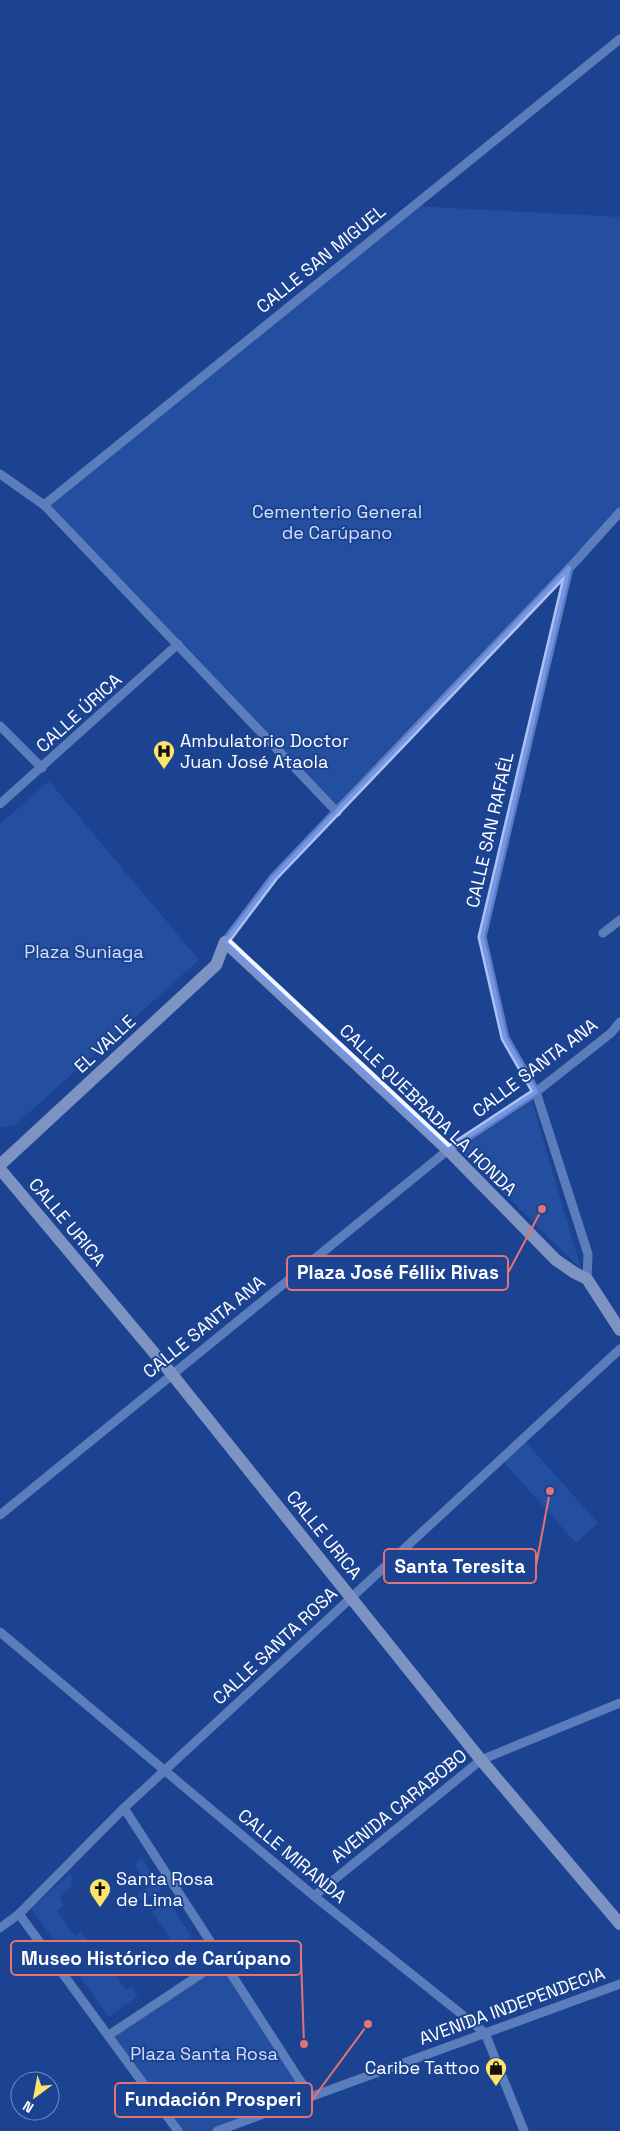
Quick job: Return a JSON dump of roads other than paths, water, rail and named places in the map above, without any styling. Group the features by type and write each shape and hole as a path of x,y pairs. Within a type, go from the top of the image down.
{"main road":[{"name":"CALLE QUEBRADA LA HONDA","path":"225,942 448,1150 556,1260 587,1279 620,1330"},
{"name":"EL VALLE","path":"0,1167 216,965 225,942"},
{"name":"CALLE URICA","path":"0,1167 171,1373 481,1760 620,1924"}],"street":[{"name":"CALLE SAN MIGUEL","path":"44,505 620,39"},
{"path":"0,474 44,505 337,812"},
{"name":"CALLE SAN RAFAÉL","path":"225,942 274,877 569,568 620,512"},
{"name":"CALLE SAN RAFAÉL","path":"569,568 482,937 506,1038 536,1092 588,1254 587,1279"},
{"name":"CALLE ÚRICA","path":"0,804 178,644"},
{"path":"0,726 42,768"},
{"path":"603,932 620,920"},
{"name":"CALLE SANTA ANA","path":"0,1515 171,1373 448,1150 536,1092 611,1033 620,1022"},
{"name":"CALLE SANTA ROSA","path":"0,1928 19,1914 124,1808 620,1349"},
{"name":"CALLE MIRANDA","path":"0,1632 314,1896 485,2033 524,2131"},
{"name":"AVENIDA CARABOBO","path":"314,1896 481,1760 620,1703"},
{"path":"124,1808 310,2096"},
{"path":"19,1914 178,2131"},
{"path":"109,2035 222,1960"},
{"name":"AVENIDA INDEPENDECIA","path":"217,2131 620,1984"}],"place":[{"name":"Ambulatorio Doctor Juan José Ataola","path":"164,770"},
{"name":"Plaza José Féllix Rivas","path":"542,1209"},
{"name":"Santa Teresita","path":"550,1491"},
{"name":"Santa Rosa de Lima","path":"100,1908"},
{"name":"Fundación Prosperi","path":"368,2024"},
{"name":"Museo Histórico de Carúpano","path":"304,2044"},
{"name":"Caribe Tattoo","path":"496,2087"}],"park label":[{"name":"Cementerio General de Carúpano","path":"337,522"},
{"name":"Plaza Suniaga","path":"84,952"},
{"name":"Plaza Santa Rosa","path":"204,2054"}]}
